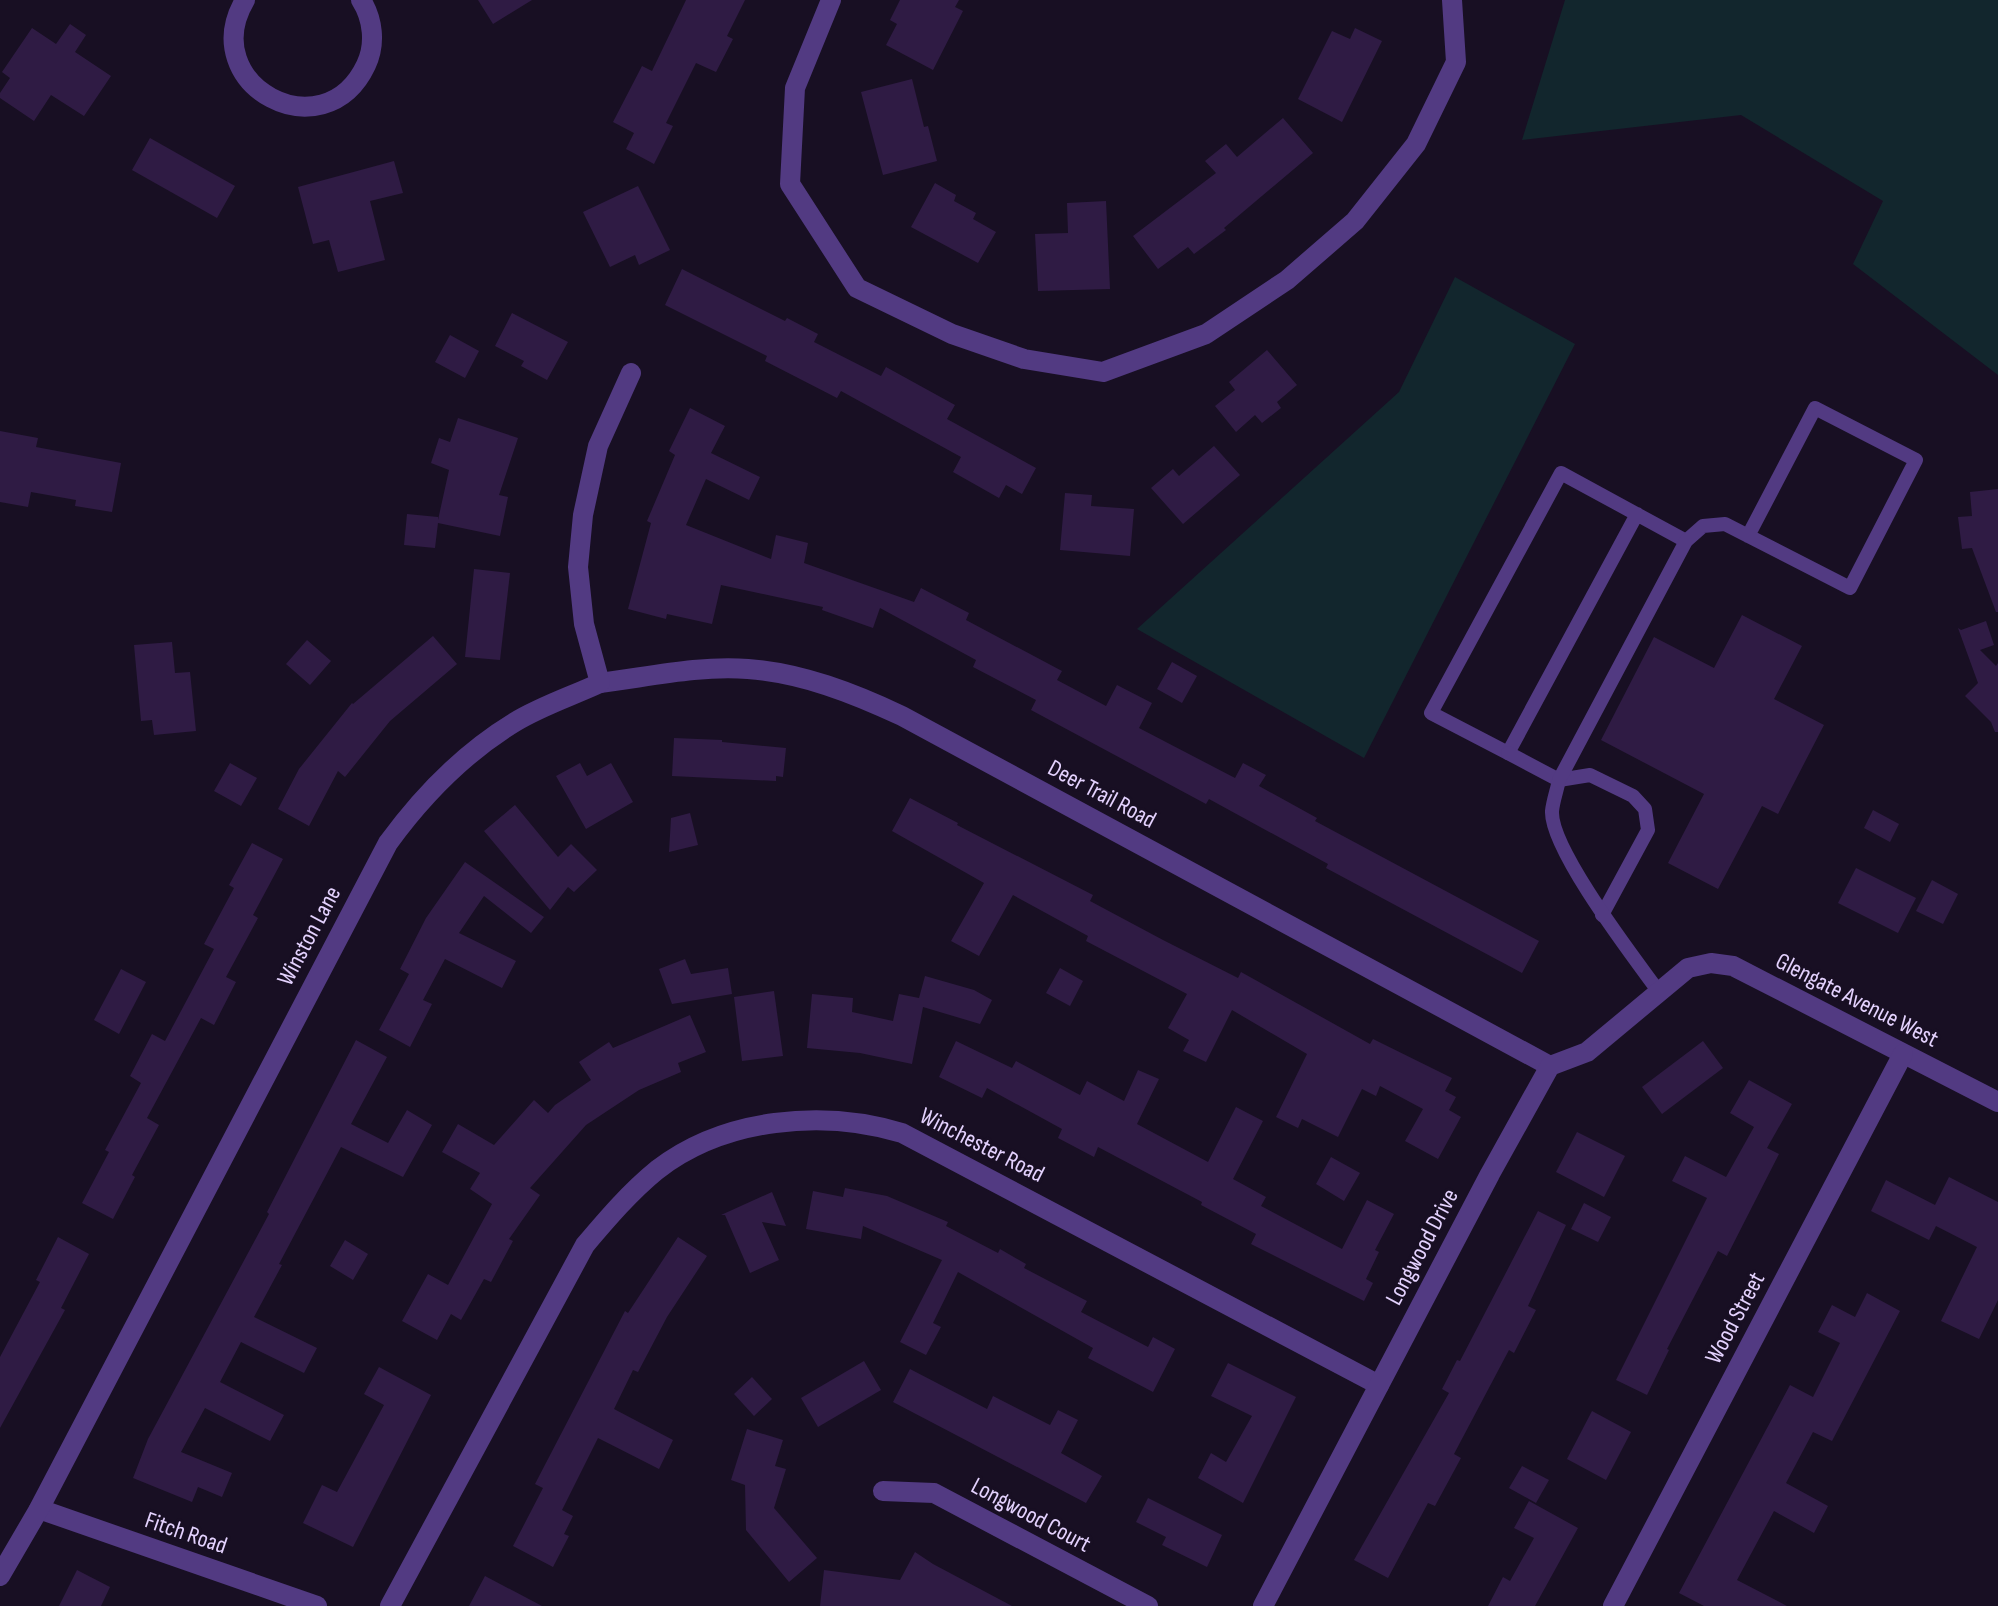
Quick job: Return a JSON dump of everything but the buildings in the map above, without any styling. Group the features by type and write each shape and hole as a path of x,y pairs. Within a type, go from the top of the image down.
{"street":[{"path":"245,0 238,11 233,33 235,55 244,75 259,92 279,103 301,107 323,104 343,95 360,78 370,57 373,33 361,0"},
{"path":"831,0 795,88 790,184 857,288 952,334 1024,359 1103,372 1206,334 1287,280 1355,221 1416,144 1456,62 1452,0"},
{"path":"600,683 584,624 578,567 583,515 598,446 631,373"},
{"name":"Deer Trail Road","path":"600,683 711,670 747,669 789,675 866,699 1550,1066"},
{"name":"Winston Lane","path":"0,1576 39,1509 388,843 425,796 454,767 515,722 600,683"},
{"name":"Glengate Avenue West","path":"1659,992 1688,968 1711,963 1733,966 1998,1102"},
{"path":"1550,1066 1587,1052 1659,992"},
{"name":"Wood Street","path":"1613,1606 1903,1054"},
{"name":"Longwood Drive","path":"1263,1606 1550,1066"},
{"name":"Winchester Road","path":"390,1606 585,1245 620,1205 657,1170 679,1156 709,1142 778,1123 817,1119 854,1122 902,1133 1379,1385"},
{"name":"Longwood Court","path":"883,1491 934,1493 1148,1606"},
{"name":"Fitch Road","path":"39,1509 317,1606"}],"lane":[{"path":"1659,992 1602,915 1556,833 1552,812 1559,780 1686,541 1703,526 1725,524 1748,536 1850,588 1916,460 1815,408 1748,536"},
{"path":"1602,915 1648,830 1645,809 1633,796 1590,775 1559,780 1431,713 1561,473 1686,541"},
{"path":"1508,753 1637,514"}],"shaded area":[{"path":"1565,0 1998,0 1998,375 1853,264 1883,201 1741,115 1522,140"},
{"path":"1455,277 1575,344 1364,758 1137,629 1399,392"}]}
